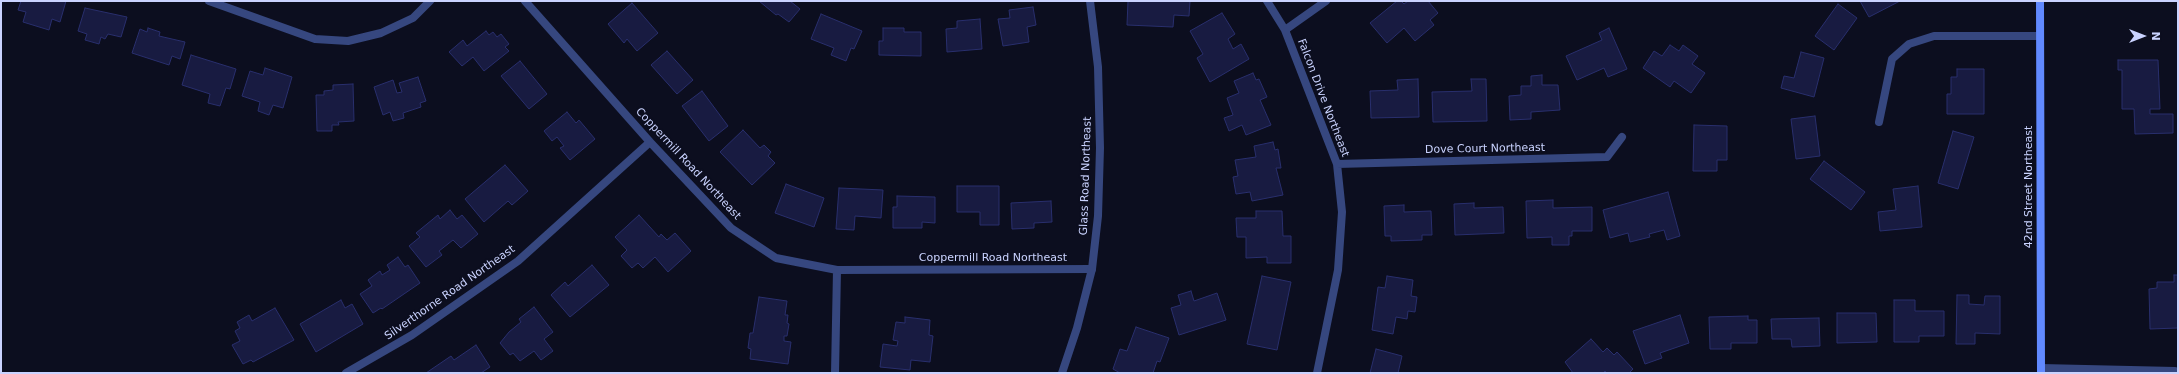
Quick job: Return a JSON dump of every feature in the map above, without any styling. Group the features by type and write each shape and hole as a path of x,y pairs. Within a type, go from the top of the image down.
{"main road":[{"name":"42nd Street Northeast","path":"2040,1 2041,371"}],"street":[{"path":"209,1 315,39 348,41 380,33 413,18 430,1"},
{"name":"Coppermill Road Northeast","path":"525,1 534,9 650,142 731,228 776,258 837,270 1092,269"},
{"name":"Glass Road Northeast","path":"1062,373 1077,328 1092,269 1098,216 1100,148 1098,67 1090,1"},
{"name":"Falcon Drive Northeast","path":"1267,1 1284,30 1337,164 1342,212 1338,270 1317,373"},
{"path":"1284,30 1326,1"},
{"path":"1879,122 1892,60 1908,44 1934,36 2040,36"},
{"name":"Dove Court Northeast","path":"1337,164 1607,157 1622,137"},
{"name":"Silverthorne Road Northeast","path":"346,373 412,335 518,261 650,142"},
{"path":"835,373 837,270"},
{"path":"2041,371 2178,372"}],"building":[{"path":"21,1 66,1 60,22 52,19 49,30 23,22 26,12 18,10"},
{"path":"759,1 790,1 800,9 789,22 778,14 776,15"},
{"path":"1128,1 1190,1 1189,16 1174,15 1173,27 1127,25"},
{"path":"1397,1 1401,1 1404,4 1408,1 1428,1 1438,13 1430,20 1434,25 1415,41 1404,28 1387,43 1370,23"},
{"path":"1860,1 1900,1 1869,17"},
{"path":"632,3 658,33 637,51 627,39 624,43 608,24"},
{"path":"1838,4 1857,18 1834,50 1815,36"},
{"path":"1033,7 1036,25 1027,27 1029,42 1003,46 998,19 1010,18 1009,10"},
{"path":"85,8 127,17 121,37 108,34 105,39 101,37 99,44 85,40 87,34 78,31"},
{"path":"1222,13 1235,34 1228,39 1233,49 1241,44 1249,59 1210,82 1197,58 1203,54 1190,31"},
{"path":"821,14 862,31 854,49 851,48 846,61 831,55 834,48 811,39"},
{"path":"980,19 982,49 947,52 946,29 957,28 957,21"},
{"path":"148,28 160,32 159,36 185,42 180,59 172,56 169,65 132,53 140,29 147,32"},
{"path":"883,28 904,28 904,32 921,32 921,56 879,55 879,41 883,41"},
{"path":"1609,28 1627,69 1608,77 1604,68 1577,80 1566,56 1602,40 1599,33"},
{"path":"486,31 489,35 493,32 497,37 501,34 509,44 505,47 509,51 484,71 473,57 462,66 449,52 463,40 467,46"},
{"path":"1670,45 1679,51 1683,45 1698,56 1692,64 1705,73 1691,93 1674,81 1670,87 1643,68 1654,51 1662,56"},
{"path":"667,51 693,80 677,94 651,65"},
{"path":"1801,52 1824,58 1814,97 1781,88 1784,76 1794,78"},
{"path":"191,55 236,69 230,89 226,88 220,106 208,103 210,94 182,85"},
{"path":"2118,60 2158,60 2160,109 2150,109 2150,114 2173,114 2173,133 2135,134 2134,109 2122,109 2122,70 2118,70"},
{"path":"520,61 547,94 529,109 501,76"},
{"path":"265,68 292,77 283,108 273,105 269,115 258,111 260,102 242,96 250,71 263,75"},
{"path":"1957,69 1984,69 1984,114 1947,114 1947,94 1951,94 1951,77 1957,77"},
{"path":"1253,73 1256,80 1259,79 1267,97 1260,100 1271,125 1246,135 1242,125 1229,131 1224,118 1233,115 1227,98 1239,93 1234,81"},
{"path":"1542,75 1542,85 1558,85 1560,110 1531,112 1531,119 1510,120 1509,96 1521,95 1521,86 1531,86 1531,76"},
{"path":"418,77 426,101 420,103 421,107 403,113 404,118 393,121 390,112 383,115 374,87 393,80 397,93 402,92 399,83"},
{"path":"1418,79 1419,117 1371,118 1370,91 1398,90 1397,80"},
{"path":"1471,79 1486,79 1487,121 1433,122 1432,92 1472,91"},
{"path":"353,84 354,121 338,122 339,125 332,125 332,131 317,131 316,95 324,95 324,91 333,90 333,85"},
{"path":"702,91 728,126 709,141 682,106"},
{"path":"567,112 576,123 579,120 595,139 570,160 560,148 564,146 557,137 552,141 544,131"},
{"path":"1815,116 1820,156 1796,159 1791,119"},
{"path":"1694,125 1727,126 1727,160 1717,160 1717,171 1693,171"},
{"path":"743,130 760,148 764,145 771,152 768,156 775,163 752,185 720,152"},
{"path":"1953,131 1974,137 1958,189 1938,183"},
{"path":"1273,142 1275,150 1278,149 1281,168 1276,168 1283,195 1252,201 1250,192 1236,194 1233,177 1238,176 1235,160 1256,157 1254,146"},
{"path":"1824,161 1865,192 1851,210 1810,179"},
{"path":"505,165 528,191 512,205 508,201 484,222 465,199"},
{"path":"786,184 824,198 814,227 775,213"},
{"path":"957,186 999,186 999,225 980,225 980,212 957,212"},
{"path":"1918,186 1922,227 1880,231 1878,212 1896,210 1893,189"},
{"path":"839,188 883,190 881,218 855,216 854,230 836,229"},
{"path":"1668,192 1680,236 1667,240 1664,230 1649,234 1650,237 1630,242 1628,233 1610,238 1603,210"},
{"path":"897,196 935,197 935,223 922,222 922,228 893,228 893,207 897,207"},
{"path":"1553,200 1553,208 1592,207 1592,231 1572,231 1572,236 1569,236 1569,245 1552,245 1552,237 1527,238 1526,201"},
{"path":"1051,201 1052,222 1034,223 1034,228 1012,229 1011,203"},
{"path":"1474,203 1474,208 1503,207 1504,233 1455,235 1454,204"},
{"path":"1404,205 1404,212 1431,211 1432,235 1422,235 1422,240 1391,241 1391,236 1385,236 1384,206"},
{"path":"450,210 457,219 462,215 478,234 461,248 453,240 439,251 442,255 426,267 409,246 420,237 416,233 438,215 440,219"},
{"path":"1256,211 1282,211 1283,236 1291,236 1291,263 1267,263 1267,257 1246,258 1246,237 1237,237 1236,218 1256,218"},
{"path":"639,215 659,237 661,234 667,240 675,233 691,251 668,272 655,257 643,268 638,263 632,268 621,256 627,250 615,237"},
{"path":"398,257 405,267 408,265 420,283 382,309 381,308 373,313 360,294 372,286 368,280 380,271 382,275 390,270 387,265"},
{"path":"592,265 609,285 570,317 551,295 565,282 568,286"},
{"path":"2174,275 2178,275 2178,328 2150,329 2149,289 2157,288 2157,282 2174,282"},
{"path":"1262,276 1291,282 1277,350 1247,344"},
{"path":"1387,276 1413,280 1411,296 1417,297 1415,312 1408,311 1407,319 1396,317 1393,334 1372,330 1378,287 1385,288"},
{"path":"1191,291 1194,301 1217,293 1226,320 1179,335 1171,308 1181,305 1178,295"},
{"path":"1957,295 1969,295 1969,304 1984,305 1985,296 2000,296 2000,334 1975,333 1975,344 1956,344"},
{"path":"759,297 787,301 785,315 788,315 787,323 789,324 787,336 784,336 784,341 791,342 788,364 750,359 751,349 748,348 750,333 753,333"},
{"path":"341,300 345,308 352,304 363,324 316,352 300,324"},
{"path":"1894,300 1915,300 1915,311 1944,311 1944,336 1919,336 1919,342 1894,342"},
{"path":"534,307 553,332 544,339 553,351 541,360 534,351 520,361 513,353 510,355 500,343 509,332 521,322 519,319"},
{"path":"275,308 294,340 253,362 251,360 243,364 232,345 240,341 235,331 240,328 237,322 249,315 252,321"},
{"path":"1837,313 1876,313 1877,342 1837,343"},
{"path":"1680,315 1689,343 1660,353 1662,358 1645,364 1633,331"},
{"path":"1748,316 1748,320 1757,320 1757,343 1731,343 1731,349 1710,349 1709,317"},
{"path":"905,317 930,320 929,335 933,336 930,362 911,360 910,370 880,367 883,344 897,346 898,341 893,340 896,322 905,323"},
{"path":"1819,318 1820,346 1792,347 1791,339 1772,339 1771,319"},
{"path":"1136,327 1169,338 1160,362 1157,361 1153,373 1120,373 1113,369 1120,349 1127,351"},
{"path":"1591,339 1603,352 1607,348 1614,355 1617,352 1633,369 1629,373 1607,373 1605,371 1603,373 1573,373 1565,362"},
{"path":"476,345 490,367 481,373 426,373 451,356 454,360"},
{"path":"1376,349 1402,356 1398,373 1370,373"}]}
